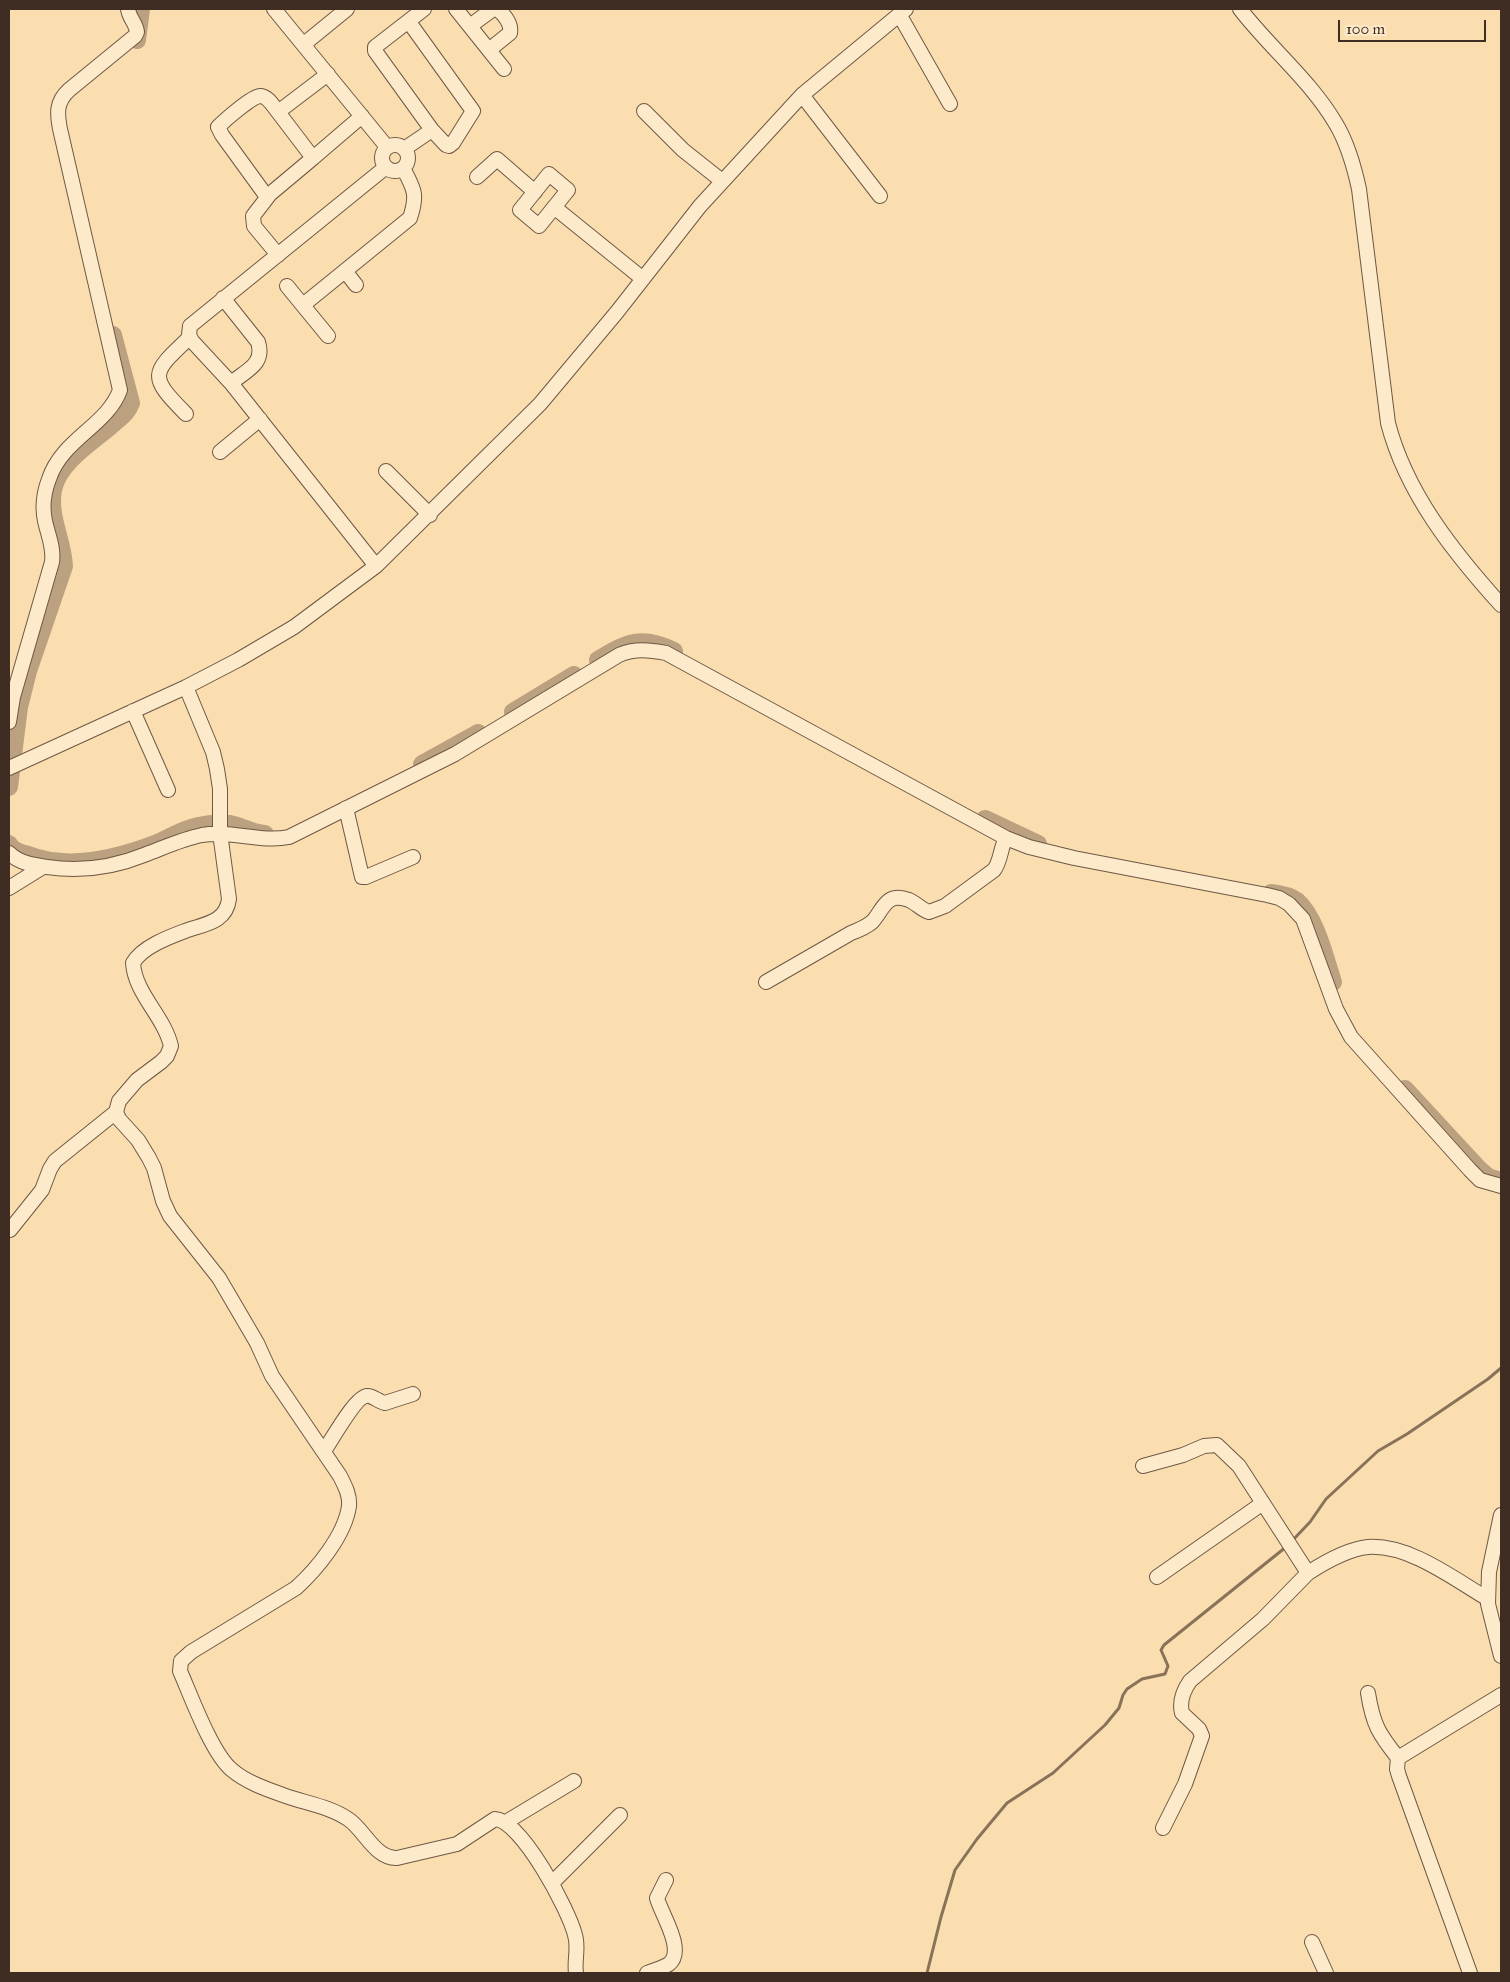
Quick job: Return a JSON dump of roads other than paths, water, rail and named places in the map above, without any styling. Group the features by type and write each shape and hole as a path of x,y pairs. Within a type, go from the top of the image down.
{"street":[{"path":"274,9 387,147"},
{"path":"304,44 347,9"},
{"path":"409,22 473,111 453,143 449,146 432,130 375,51 375,47 424,9"},
{"path":"456,9 504,70"},
{"path":"470,26 495,9 510,25 510,33 489,50"},
{"path":"1240,9 1311,89 1326,108 1343,136 1359,188 1388,423 1396,448 1412,484 1438,528 1476,577 1501,605"},
{"path":"9,722 15,689 52,562 53,550 43,507 48,480 61,455 112,406 120,390 60,129 57,107 62,96 135,36 137,28 128,12"},
{"path":"13,765 186,687 268,643 324,606 376,566 540,404 722,181 802,95 903,12 950,104"},
{"path":"278,112 328,74"},
{"path":"802,95 880,196"},
{"path":"268,197 218,127 251,100 260,96 267,98 313,158"},
{"path":"644,111 683,150 722,181"},
{"path":"278,255 254,226 253,216 268,197 362,116"},
{"path":"404,149 432,130"},
{"path":"393,144 399,145 404,149 408,159 403,168 394,171 386,167 382,156 387,147 393,144"},
{"path":"477,177 497,159 535,192"},
{"path":"376,566 231,383 192,342 190,326 222,298 386,167"},
{"path":"303,304 410,218 414,206 415,190 403,168"},
{"path":"549,174 568,190 539,226 520,210 535,192 549,174"},
{"path":"554,207 643,279"},
{"path":"345,271 356,285"},
{"path":"287,286 328,336"},
{"path":"222,298 258,342 261,350 261,356 258,361 231,383"},
{"path":"186,414 160,387 158,376 166,360 190,337"},
{"path":"220,452 260,419"},
{"path":"386,471 430,514"},
{"path":"9,853 20,862 72,870 103,868 142,856 220,826 282,839 296,834 455,754 627,651 642,650 666,653 1006,838 1074,858 1267,895 1279,898 1289,904 1303,918 1336,1009 1351,1037 1480,1180 1501,1186"},
{"path":"10,1230 42,1190 55,1161 116,1112 119,1100 137,1080 168,1056 171,1046 153,1008 138,985 133,963 137,957 185,931 211,923 226,910 229,899 220,826 220,789 213,752 186,687"},
{"path":"133,711 168,790"},
{"path":"346,808 362,876 366,877 413,856"},
{"path":"766,982 851,933 866,927 875,919 878,911 889,900 909,900 929,912 945,906 994,870 998,865 1001,847 1006,838"},
{"path":"9,888 43,867"},
{"path":"116,1112 119,1119 150,1158 162,1201 170,1216 220,1278 257,1343 272,1376 324,1451 348,1492 349,1506 340,1532 310,1575 296,1588 184,1657 180,1665 180,1672 201,1720 220,1755 231,1769 250,1781 283,1795 340,1814 358,1827 376,1849 387,1857 397,1858 457,1844 495,1819 506,1822 543,1868 552,1883 575,1934 577,1949 576,1973"},
{"path":"324,1451 354,1405 363,1397 370,1396 385,1403 412,1394"},
{"path":"1143,1466 1183,1455 1204,1446 1217,1445 1239,1466 1308,1573"},
{"path":"1158,1578 1263,1503"},
{"path":"1501,1515 1489,1572 1488,1598 1489,1612 1501,1656"},
{"path":"1163,1828 1185,1784 1202,1738 1199,1729 1182,1713 1181,1701 1186,1687 1190,1681 1263,1619 1308,1573 1354,1550 1379,1547 1424,1561 1488,1598"},
{"path":"1368,1694 1380,1736 1398,1758 1397,1769 1399,1776 1470,1973"},
{"path":"1398,1758 1501,1695"},
{"path":"506,1822 574,1781"},
{"path":"552,1883 620,1815"},
{"path":"647,1973 669,1964 674,1955 675,1945 657,1898 666,1880"},
{"path":"1312,1942 1326,1973"}],"waterway":[{"path":"137,40 141,9"},
{"path":"9,787 19,707 28,671 64,566 52,509 53,490 56,480 69,461 122,416 131,403 113,335"},
{"path":"598,660 626,645 635,643 653,643 674,651"},
{"path":"513,712 574,675"},
{"path":"422,764 478,733"},
{"path":"985,819 1038,844"},
{"path":"9,844 17,851 44,860 76,863 124,854 155,844 198,826 229,824 265,834"},
{"path":"1271,893 1291,898 1304,908 1315,928 1333,982"},
{"path":"1405,1089 1479,1169 1488,1177 1501,1181"},
{"path":"1292,1541 1310,1522 1326,1499 1378,1451 1407,1434 1488,1379 1501,1368"},
{"path":"927,1973 955,1870 977,1839 1007,1803 1053,1773 1105,1725 1119,1708 1127,1689 1142,1679 1165,1674 1168,1666 1161,1650 1164,1645 1286,1547"}]}
